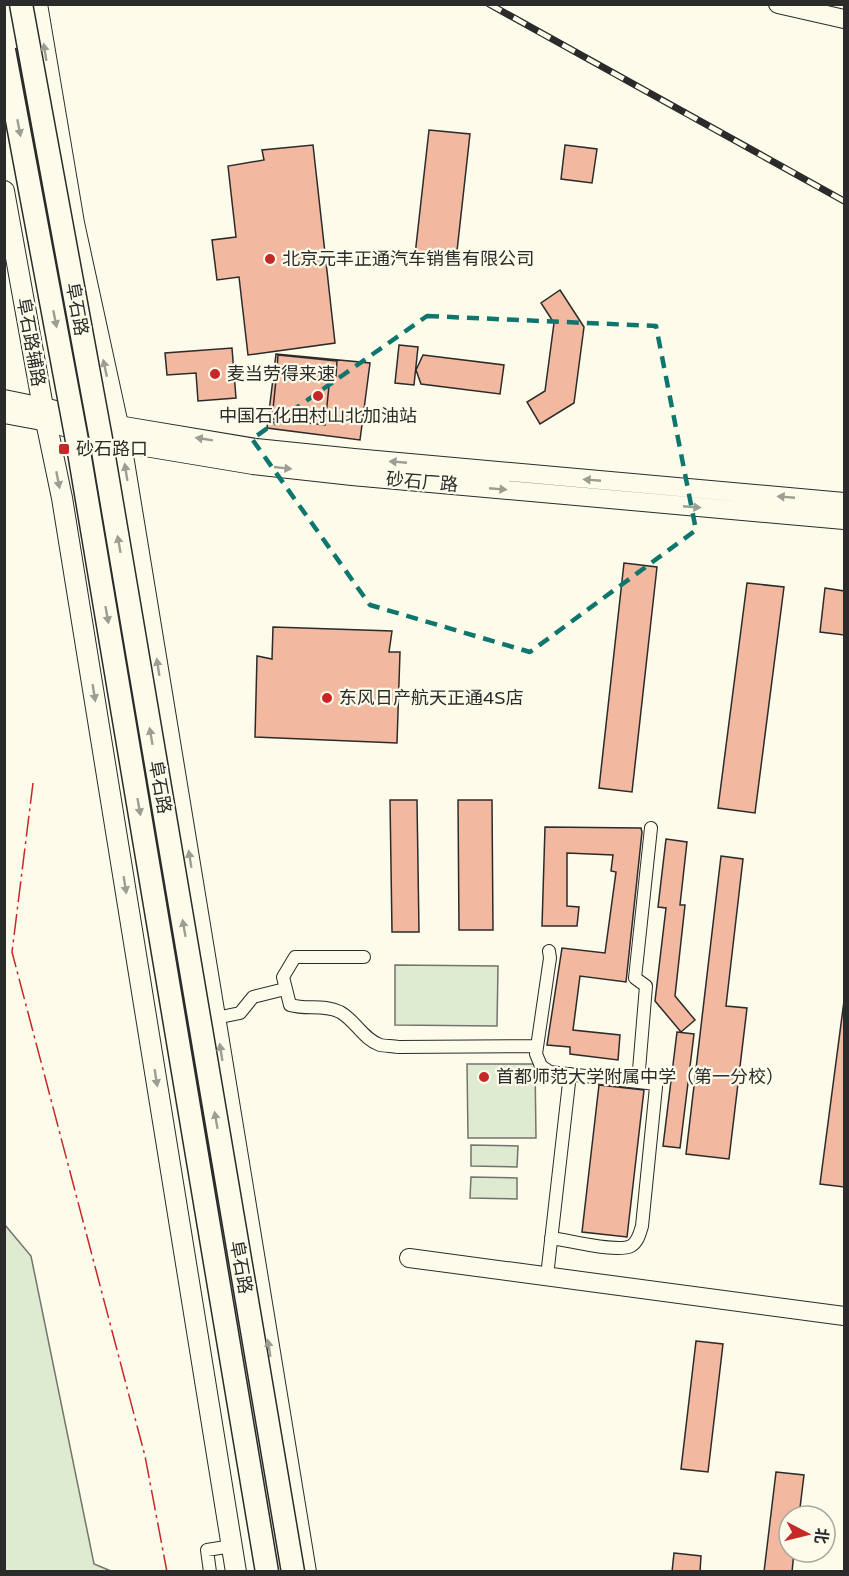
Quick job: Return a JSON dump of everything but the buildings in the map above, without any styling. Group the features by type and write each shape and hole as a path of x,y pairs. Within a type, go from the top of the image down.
{"highway":[{"name":"阜石路","path":"21,4 101,439 292,1572"},
{"name":"阜石路","path":"4,50 80,458 267,1572"}],"main road":[{"name":"阜石路","path":"37,4 74,223 119,434 306,1572"},
{"name":"阜石路辅路","path":"4,191 45,415"},
{"path":"45,415 66,522 236,1572"}],"street":[{"path":"778,4 844,19"},
{"name":"砂石厂路","path":"4,399 45,415 253,465 844,520"},
{"name":"砂石厂路","path":"4,414 45,415"},
{"name":"砂石厂路","path":"119,434 844,502"},
{"path":"638,1082 646,986 635,978 651,828"},
{"path":"549,951 550,958 536,1054 541,1066 549,1072 638,1082 657,1081 642,1226 636,1242 630,1246 616,1248 551,1238"},
{"path":"363,957 295,957 283,977 290,1005 298,1008 326,1007 342,1013 380,1045 398,1047 537,1046"},
{"path":"216,1018 240,1013 253,997 285,989"},
{"path":"547,1276 570,1074"},
{"path":"409,1258 844,1316"},
{"path":"210,1572 207,1550 232,1546"}],"highlighted area":[{"path":"427,316 656,326 696,530 530,652 370,605 252,439"}],"green space":[{"path":"395,965 498,966 497,1026 395,1025"},
{"path":"467,1064 535,1064 536,1138 468,1138"},
{"path":"471,1145 518,1146 517,1167 471,1166"},
{"path":"471,1177 517,1178 517,1199 470,1198"},
{"path":"5,1225 31,1256 94,1564 111,1571 5,1571"}],"railway":[{"path":"489,4 844,201"}],"power":[{"path":"33,783 12,952 145,1456 167,1572"}],"place":[{"name":"北京元丰正通汽车销售有限公司","path":"270,259"},
{"name":"麦当劳得来速","path":"215,374"},
{"name":"中国石化田村山北加油站","path":"318,396"},
{"name":"砂石路口","path":"64,449"},
{"name":"东风日产航天正通4S店","path":"327,698"},
{"name":"首都师范大学附属中学（第一分校）","path":"484,1077"}]}
